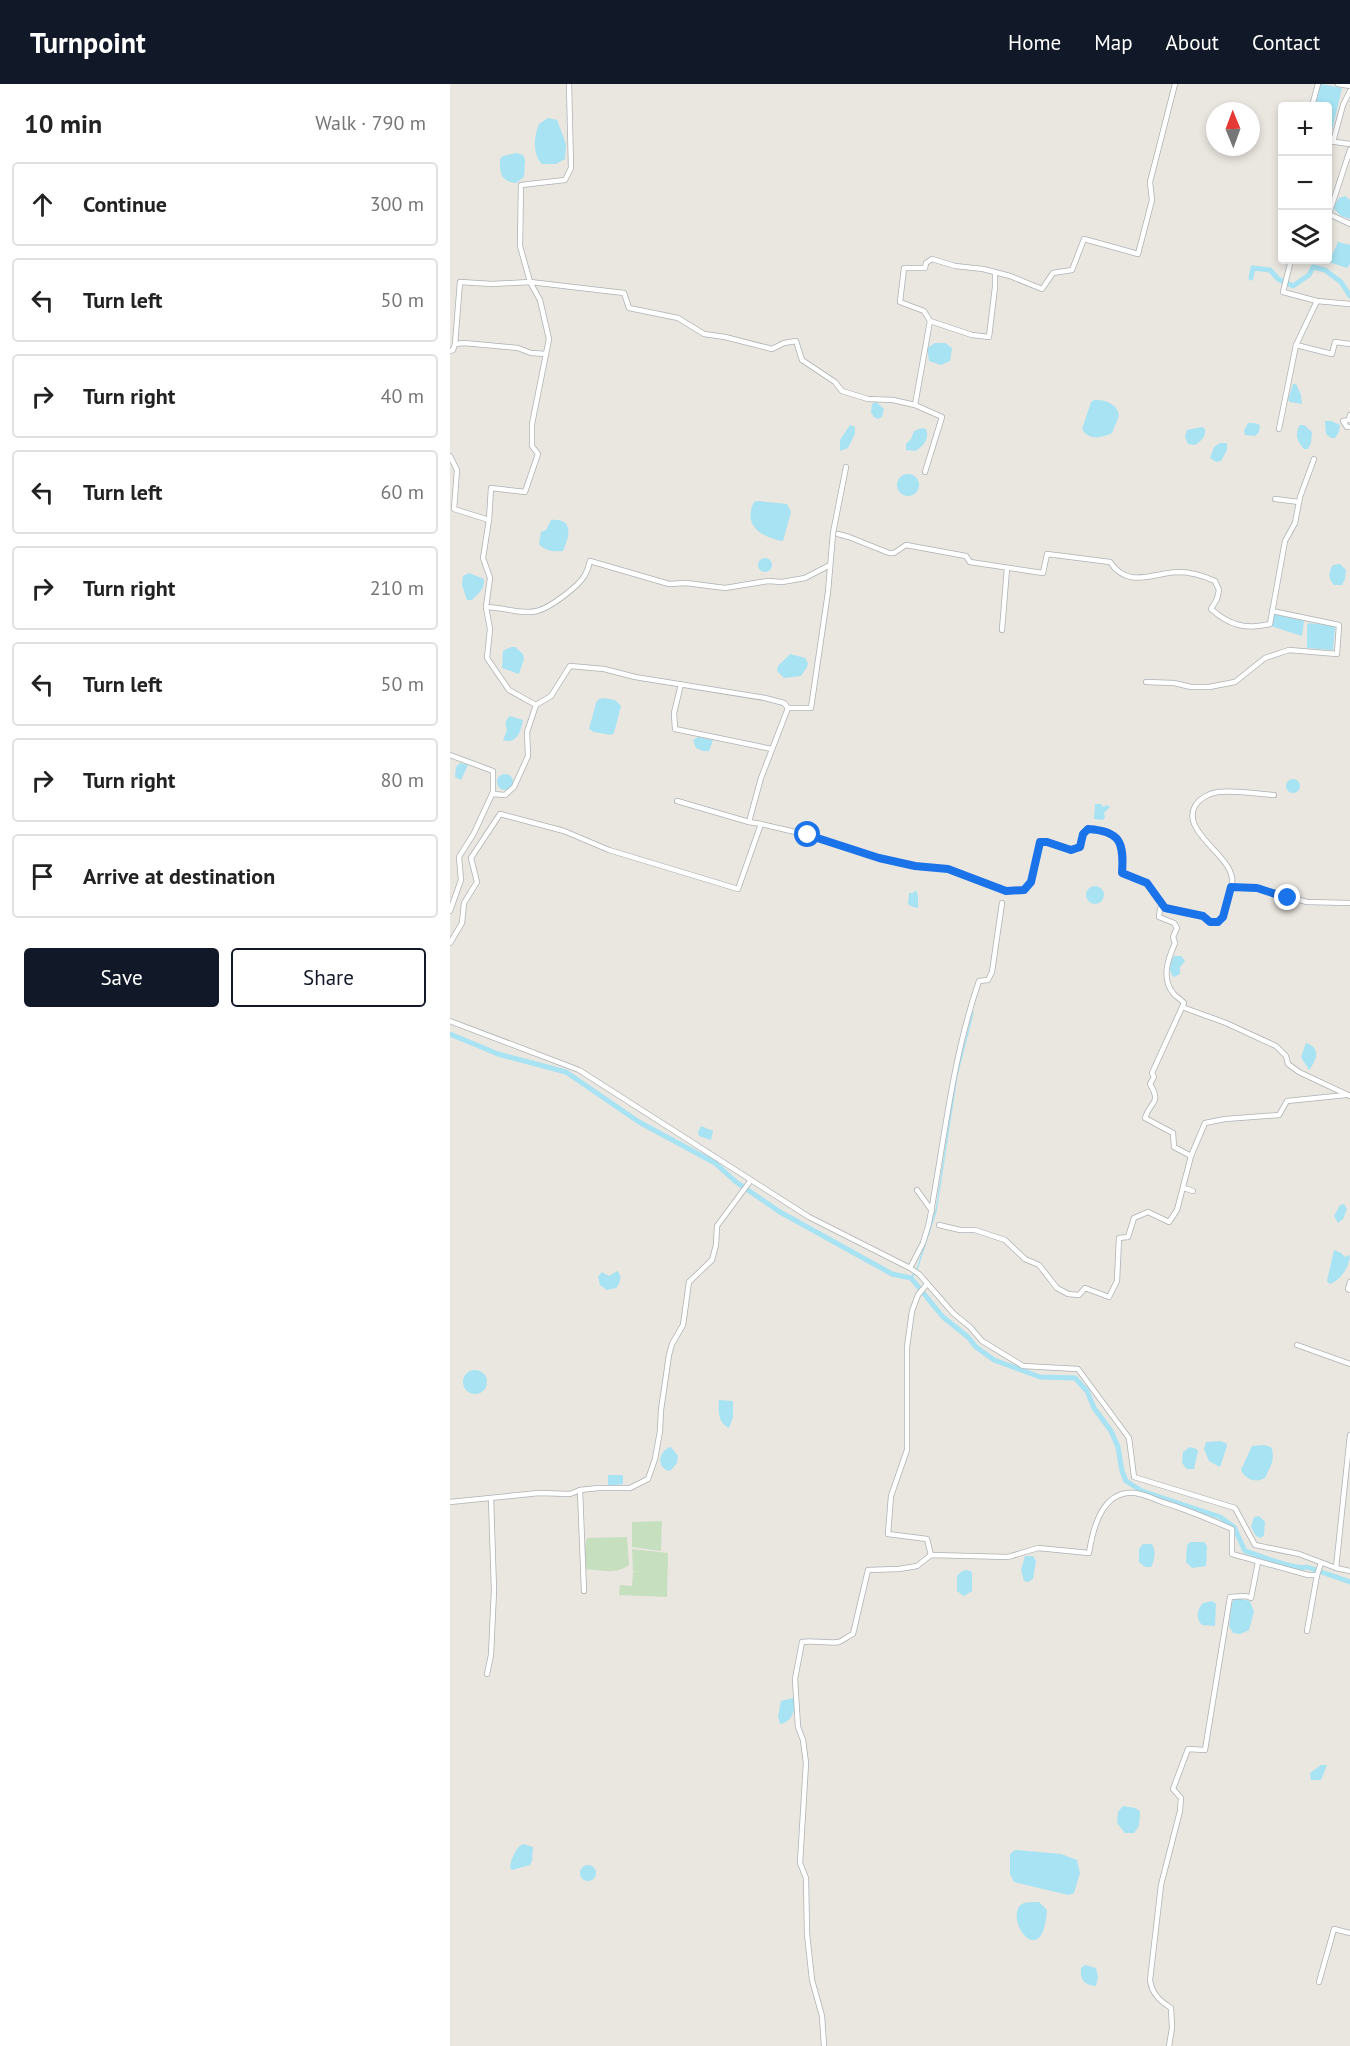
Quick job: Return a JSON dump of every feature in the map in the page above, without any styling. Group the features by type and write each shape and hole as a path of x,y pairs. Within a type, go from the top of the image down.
{"street":[{"path":"536,705 509,690 487,658 490,629 486,607 490,578 483,558 491,488 525,492 538,454 532,446 532,424 549,339 540,300 530,282 520,246 521,185 565,180 571,168 569,84"},
{"path":"995,272 989,337 972,335 930,321 924,311 900,302 903,268 925,268 926,263 932,259 955,266 995,272 1042,289 1053,273 1072,270 1083,239 1138,254 1152,200 1150,182 1175,84"},
{"path":"1313,102 1318,84"},
{"path":"1338,84 1350,86"},
{"path":"1332,135 1350,91"},
{"path":"1332,141 1350,144"},
{"path":"1329,210 1350,150"},
{"path":"1332,216 1350,224"},
{"path":"1290,264 1283,292 1317,301 1350,304"},
{"path":"450,351 453,350 455,344 460,282 492,284 530,282 624,293 626,304 632,310 678,318 704,334 772,349 784,343 796,341 802,360 835,382 842,391 868,399 893,400 915,405 942,417 925,472"},
{"path":"1280,429 1296,345 1317,301"},
{"path":"915,405 930,321"},
{"path":"1296,345 1332,354 1335,342 1350,344"},
{"path":"455,344 518,348 531,353 546,354"},
{"path":"1350,415 1349,420 1343,421 1347,427 1350,427"},
{"path":"450,456 457,470 454,509 489,520"},
{"path":"838,534 890,553 906,545 966,556 970,562 979,565 1043,573 1047,554 1110,562 1116,571 1125,577 1186,573 1215,581 1219,591 1211,609 1235,625 1249,628 1270,624 1286,541 1295,523 1299,502 1314,459"},
{"path":"788,708 811,708 833,533 846,467"},
{"path":"1275,499 1299,502"},
{"path":"486,607 525,612 538,611 551,605 577,584 585,576 590,561 669,584 687,583 725,588 805,578 830,565"},
{"path":"1002,630 1007,568"},
{"path":"1146,682 1173,682 1191,687 1209,687 1235,682 1265,658 1289,650 1337,654 1339,625 1272,611"},
{"path":"493,792 505,795 514,787 528,756 527,732 536,705 551,696 570,666 604,669 635,677 765,698 784,703 788,708"},
{"path":"681,684 674,713 675,729 772,749"},
{"path":"749,822 772,749 788,708"},
{"path":"450,755 493,771 493,792 474,833 459,856 461,880 450,911"},
{"path":"1191,1156 1174,1147 1173,1133 1145,1118 1156,1101 1156,1094 1149,1084 1154,1077 1152,1073 1184,1003 1173,993 1166,971 1175,943 1173,937 1176,928 1174,923 1160,917 1160,909 1203,916 1210,922 1218,922 1223,917 1233,878 1223,860 1196,828 1192,811 1197,803 1215,792 1244,791 1274,795"},
{"path":"677,801 749,822 808,835 879,858 915,866 948,869 1006,891 1024,890 1031,882 1040,842 1071,850 1080,847 1083,834 1088,829 1105,830 1117,838 1122,846 1122,873 1147,883 1165,908"},
{"path":"450,943 462,923 464,903 477,882 471,858 500,814 564,831 609,850 738,889 761,824"},
{"path":"1231,887 1257,888 1308,902 1350,903"},
{"path":"910,1268 923,1243 932,1211 954,1081 969,1010 979,981 988,980 992,972 1002,903"},
{"path":"1182,1007 1226,1023 1276,1046 1286,1056 1288,1064 1299,1072 1349,1096"},
{"path":"450,1021 579,1070 809,1217 910,1268 919,1274 926,1286 982,1341 1023,1366 1078,1369 1129,1438 1134,1477 1235,1508 1254,1545 1299,1554 1336,1568 1350,1570"},
{"path":"939,1224 960,1230 975,1230 1005,1240 1025,1259 1039,1265 1056,1288 1068,1294 1079,1295 1085,1287 1109,1297 1117,1281 1119,1238 1128,1237 1134,1218 1148,1212 1169,1222 1177,1210 1191,1156 1205,1123 1225,1119 1279,1115 1287,1101 1349,1096"},
{"path":"450,1502 538,1493 570,1494 580,1490 630,1488 648,1479 660,1431 669,1356 672,1344 683,1325 689,1282 712,1260 717,1226 751,1180"},
{"path":"1184,1188 1193,1191"},
{"path":"917,1190 932,1211"},
{"path":"1350,1282 1348,1289 1350,1290"},
{"path":"926,1286 918,1295 912,1311 907,1347 907,1450 891,1497 888,1533 927,1539 931,1556"},
{"path":"1297,1345 1350,1364"},
{"path":"1336,1568 1350,1435"},
{"path":"580,1490 584,1591"},
{"path":"824,2046 822,2016 812,1980 807,1934 806,1878 801,1863 806,1763 804,1740 798,1727 795,1679 802,1642 818,1640 836,1642 853,1634 867,1570 917,1566 931,1556 1008,1557 1038,1548 1089,1553 1092,1533 1104,1507 1121,1494 1136,1493 1182,1508 1232,1529 1232,1554 1308,1575 1317,1575"},
{"path":"487,1674 491,1655 494,1590 491,1498"},
{"path":"1169,2046 1172,2028 1171,2008 1151,1990 1150,1980 1161,1885 1180,1811 1181,1798 1173,1789 1188,1749 1205,1750 1230,1597 1251,1598 1258,1562"},
{"path":"1307,1631 1321,1563"},
{"path":"1319,1982 1334,1929 1350,1933"}],"green space":[{"path":"662,1521 661,1551 632,1547 632,1522"},
{"path":"627,1537 629,1565 613,1571 585,1569 587,1538"},
{"path":"632,1549 668,1553 667,1597 619,1595 620,1585 632,1586 633,1572 637,1572 633,1571"}],"water":[{"path":"1321,84 1342,88 1332,131 1332,102 1316,102"},
{"path":"548,118 557,120 566,144 565,159 556,164 542,164 535,150 539,124"},
{"path":"516,153 523,155 525,160 524,177 516,183 502,176 500,159"},
{"path":"1345,196 1350,200 1350,219 1341,216 1333,208 1339,198"},
{"path":"1338,242 1350,245 1350,264 1347,268 1332,263 1332,255"},
{"path":"935,343 945,343 952,348 950,361 941,365 929,361 927,348"},
{"path":"1293,384 1296,384 1301,395 1302,404 1288,400"},
{"path":"1106,401 1116,408 1119,416 1112,433 1092,437 1082,429 1091,402"},
{"path":"876,402 884,409 882,417 878,419 871,412 872,404"},
{"path":"1325,421 1340,425 1335,438 1326,434"},
{"path":"1248,423 1260,425 1259,432 1255,436 1245,435 1244,431"},
{"path":"850,425 855,427 855,434 848,448 840,451 840,440"},
{"path":"1300,425 1304,425 1312,432 1308,449 1304,449 1298,440 1297,431"},
{"path":"1202,427 1205,429 1203,438 1195,445 1188,444 1185,437 1187,430"},
{"path":"926,429 927,439 915,451 906,450 906,444 914,431"},
{"path":"1220,443 1227,443 1227,450 1221,461 1216,462 1210,458 1214,447"},
{"path":"908,474 916,477 919,485 916,493 908,496 900,493 897,485 900,477"},
{"path":"754,502 787,504 791,512 783,541 768,537 756,529 751,518 751,510"},
{"path":"551,520 558,520 567,525 568,534 563,551 550,550 539,544 541,532 546,530"},
{"path":"765,558 770,560 772,565 770,570 765,572 760,570 758,565 760,560"},
{"path":"1340,564 1346,570 1345,579 1342,585 1334,585 1329,575 1330,571 1333,565"},
{"path":"469,573 484,579 482,589 472,600 467,600 462,585 463,576"},
{"path":"1273,614 1304,621 1302,636 1271,626"},
{"path":"1308,623 1335,626 1333,650 1307,648"},
{"path":"515,647 523,654 524,659 519,674 502,668 503,651"},
{"path":"790,654 805,658 808,663 807,667 801,676 784,678 777,671 778,666"},
{"path":"603,698 615,700 621,706 614,733 611,735 589,729 596,703"},
{"path":"510,716 523,720 515,739 508,741 503,740 507,730 506,721"},
{"path":"698,737 713,740 709,751 696,748 693,740"},
{"path":"460,763 468,765 461,780 455,777 456,767"},
{"path":"505,774 513,782 505,790 497,782"},
{"path":"1290,779 1296,779 1300,786 1296,793 1290,793 1286,789 1286,783"},
{"path":"1095,804 1110,807 1104,813 1103,820 1094,819"},
{"path":"1095,886 1101,889 1104,895 1101,901 1095,904 1089,901 1086,895 1089,889"},
{"path":"916,890 918,908 908,904 909,893"},
{"path":"1174,956 1181,956 1185,961 1180,967 1180,974 1174,977 1170,967"},
{"path":"1306,1043 1316,1051 1314,1063 1309,1070 1301,1057"},
{"path":"701,1126 713,1131 711,1140 699,1136"},
{"path":"1344,1204 1347,1209 1343,1219 1338,1223 1334,1216 1340,1205"},
{"path":"1334,1250 1345,1257 1350,1255 1350,1259 1341,1276 1330,1284 1327,1281"},
{"path":"617,1271 620,1280 616,1288 607,1290 600,1285 598,1277 602,1272 609,1276"},
{"path":"475,1370 484,1373 487,1382 484,1391 475,1394 466,1391 463,1382 466,1373"},
{"path":"719,1400 733,1401 733,1417 729,1428 721,1420"},
{"path":"1206,1442 1226,1443 1227,1446 1220,1467 1209,1461 1204,1449"},
{"path":"1252,1446 1271,1447 1272,1463 1265,1478 1252,1480 1241,1470"},
{"path":"671,1447 678,1456 677,1463 670,1471 662,1467 660,1459 663,1452"},
{"path":"1190,1447 1198,1451 1194,1469 1187,1469 1182,1463 1183,1452"},
{"path":"608,1475 623,1475 623,1484 608,1486"},
{"path":"1259,1516 1265,1522 1264,1535 1261,1538 1256,1536 1251,1527 1254,1517"},
{"path":"1190,1542 1204,1542 1207,1546 1206,1566 1192,1568 1186,1562 1187,1545"},
{"path":"1143,1544 1152,1544 1154,1556 1151,1567 1145,1567 1139,1562 1139,1549"},
{"path":"1025,1556 1033,1556 1036,1561 1033,1579 1028,1582 1024,1581 1021,1570"},
{"path":"967,1570 972,1572 972,1591 964,1596 957,1591 957,1576"},
{"path":"1236,1598 1250,1601 1254,1612 1249,1630 1240,1634 1233,1633 1229,1626 1232,1602"},
{"path":"1212,1601 1216,1604 1215,1626 1202,1625 1198,1617 1199,1608 1203,1603"},
{"path":"793,1698 796,1701 792,1716 780,1724 778,1717 781,1701"},
{"path":"1321,1765 1327,1765 1321,1780 1311,1780 1310,1773"},
{"path":"1123,1806 1140,1811 1139,1826 1134,1833 1125,1833 1117,1823 1118,1812"},
{"path":"523,1844 533,1847 532,1861 530,1865 512,1870 510,1867 513,1857"},
{"path":"1015,1850 1061,1854 1077,1860 1080,1873 1074,1893 1068,1895 1014,1882 1010,1874 1010,1854"},
{"path":"585,1865 591,1865 596,1873 594,1879 585,1881 580,1876 580,1870"},
{"path":"1039,1902 1047,1910 1044,1929 1038,1939 1031,1940 1019,1927 1018,1909 1024,1903"},
{"path":"1085,1965 1096,1968 1098,1977 1096,1986 1082,1979 1081,1968"}],"waterway":[{"path":"1251,278 1253,268 1270,270 1278,279 1293,286 1309,275 1313,267 1325,270 1341,282 1350,296"},
{"path":"917,1269 936,1211 957,1075 973,1013"},
{"path":"450,1034 498,1054 566,1072 639,1122 715,1163 736,1182 780,1212 892,1274 911,1278 943,1317 994,1360 1040,1377 1075,1378 1087,1391 1094,1408 1111,1431 1118,1447 1126,1481 1142,1491 1220,1517 1234,1527 1245,1551 1286,1565 1307,1567 1350,1582"},
{"path":"911,1278 914,1274"}],"route":[{"path":"808,835 879,858 915,866 948,869 1006,891 1024,890 1031,882 1040,842 1071,850 1080,847 1083,834 1088,829 1105,830 1117,838 1122,846 1122,873 1147,883 1165,908 1203,916 1210,922 1218,922 1223,917 1231,887 1257,888 1288,898"}]}
